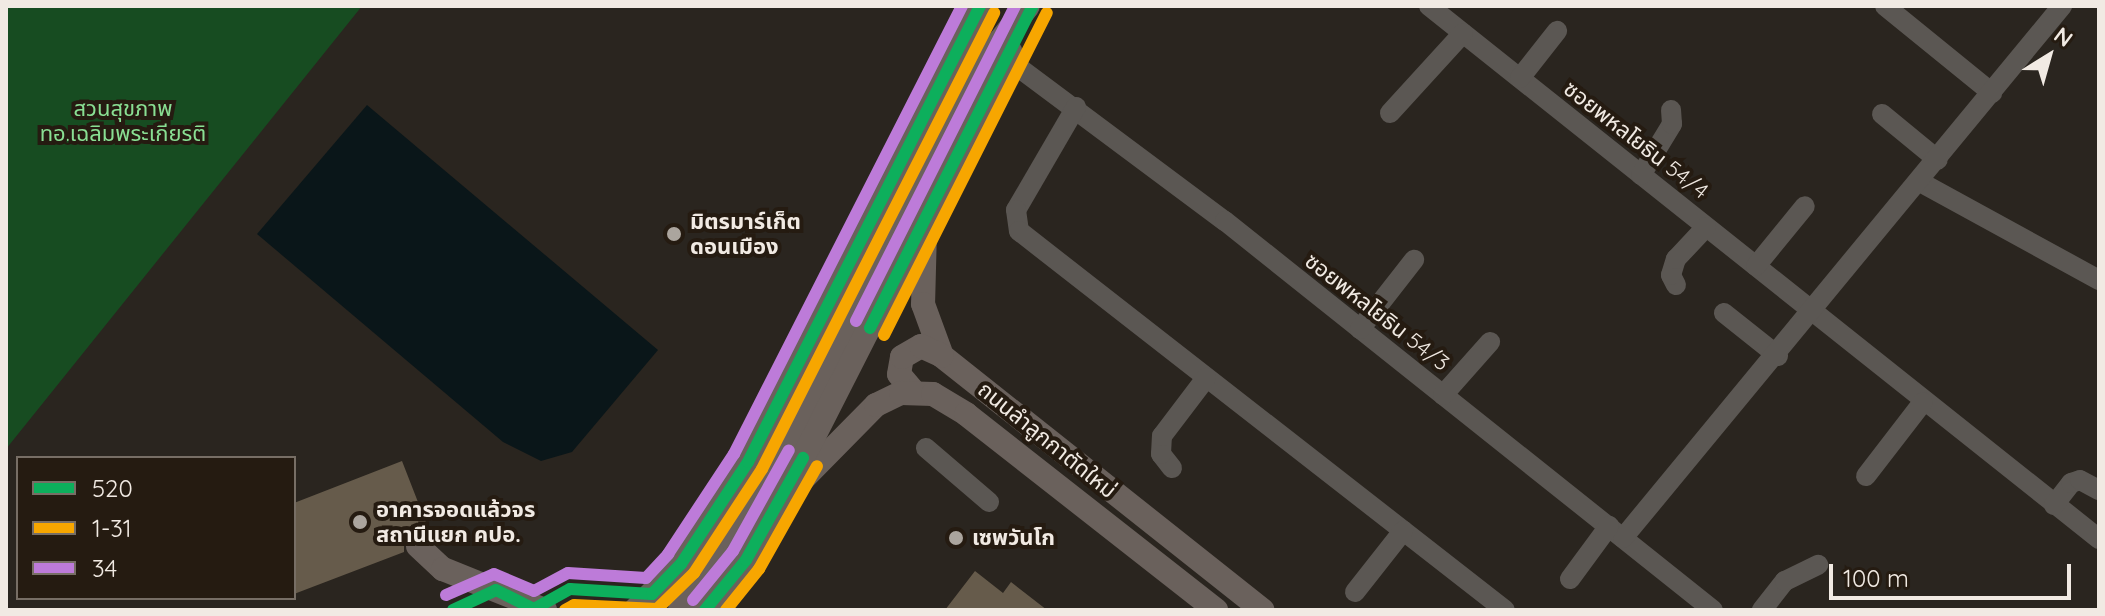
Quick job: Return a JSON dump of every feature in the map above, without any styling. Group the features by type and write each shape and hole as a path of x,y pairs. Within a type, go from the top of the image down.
{"main road":[{"path":"635,610 681,564 748,462 980,6"},
{"path":"705,610 746,560 782,499 926,219 1030,6"},
{"path":"680,610 706,583 758,497 990,53 1030,6"},
{"path":"926,219 923,304 942,356"},
{"path":"782,499 876,405 914,392 899,374 902,357 921,346 942,356"},
{"name":"ถนนลำลูกกาตัดใหม่","path":"942,356 1263,610"},
{"name":"ถนนลำลูกกาตัดใหม่","path":"914,392 948,401 1216,610"},
{"path":"418,546 443,569 545,610"}],"street":[{"name":"ซอยพหลโยธิน 54/4","path":"1429,6 2099,539"},
{"path":"1885,6 1992,93"},
{"path":"1570,579 1778,356 2062,6"},
{"path":"1520,78 1557,31"},
{"path":"1390,113 1463,33"},
{"name":"ซอยพหลโยธิน 54/3","path":"1006,58 1076,107 1713,610"},
{"path":"1076,107 1016,210 1016,224 1028,240 1505,610"},
{"path":"1641,175 1672,124 1671,110"},
{"path":"1882,114 1938,160"},
{"path":"1920,182 2099,280"},
{"path":"1756,266 1805,206"},
{"path":"1676,285 1671,275 1676,259 1706,227"},
{"path":"1360,329 1414,260"},
{"path":"1724,313 1778,356"},
{"path":"1443,395 1490,342"},
{"path":"1172,468 1161,454 1162,436 1206,378"},
{"path":"1866,476 1923,402"},
{"path":"926,448 989,502"},
{"path":"2054,505 2071,483 2080,480 2099,490"},
{"path":"1355,592 1403,531"},
{"path":"1762,610 1785,581 1818,565"}],"green space":[{"name":"สวนสุขภาพ ทอ.เฉลิมพระเกียรติ","path":"6,6 362,6 6,449"}],"shaded area":[{"path":"367,105 658,350 572,452 541,461 503,442 257,234"}],"building":[{"name":"อาคารจอดแล้วจร สถานีแยก คปอ.","path":"402,461 432,538 413,532 404,542 404,552 296,593 296,502"},
{"path":"975,571 1003,593 1011,582 1047,610 945,610"}],"transit line":[{"name":"34","path":"446,595 494,574 534,591 568,573 646,578 668,554 734,454 962,6"},
{"name":"520","path":"453,610 496,590 534,609 570,589 652,594 681,564 748,462 980,6"},
{"name":"34","path":"856,321 1015,6"},
{"name":"520","path":"870,328 1033,6"},
{"name":"1-31","path":"565,610 574,605 657,609 694,573 762,469 994,13"},
{"name":"1-31","path":"884,335 1047,13"},
{"name":"34","path":"693,600 733,551 789,450"},
{"name":"520","path":"705,610 746,560 803,458"},
{"name":"1-31","path":"726,610 759,569 817,466"}],"place":[{"name":"มิตรมาร์เก็ต ดอนเมือง","path":"674,234"},
{"name":"อาคารจอดแล้วจร สถานีแยก คปอ.","path":"360,522"},
{"name":"เซพวันโก","path":"956,538"}]}
